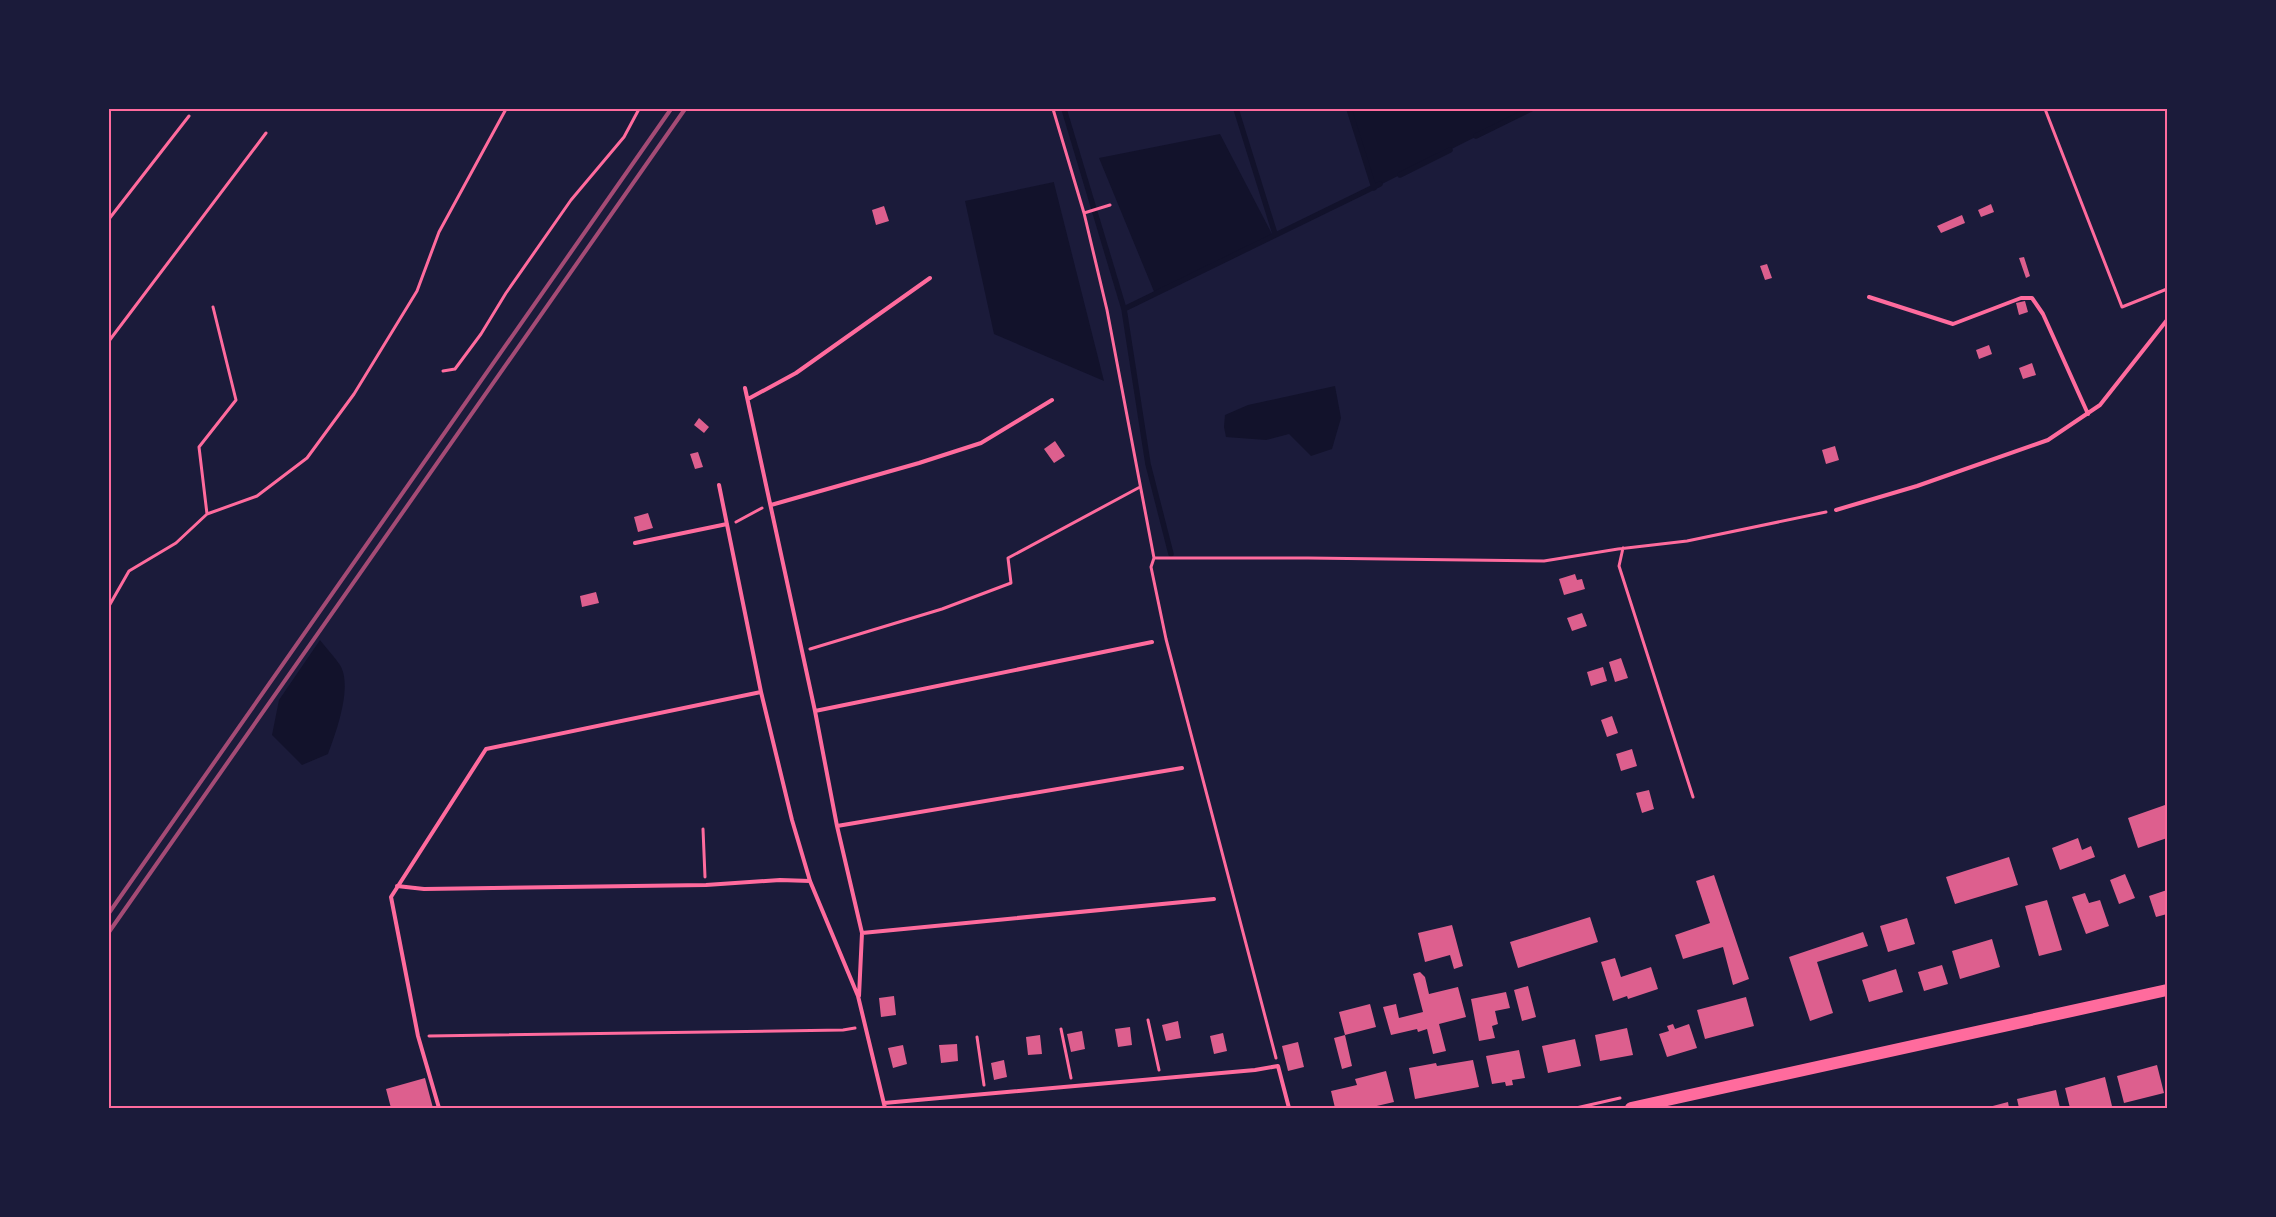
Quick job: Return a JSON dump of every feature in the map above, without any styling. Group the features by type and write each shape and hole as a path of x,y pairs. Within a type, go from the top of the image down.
{"main road":[{"path":"1631,1108 2167,990"}],"lane":[{"path":"748,399 796,373 930,278"},
{"path":"1869,297 1953,324 2021,298 2032,298 2043,314 2088,414"},
{"path":"1836,510 1917,486 2048,440 2100,406 2167,320"},
{"path":"745,388 772,505 837,826 862,933 858,996"},
{"path":"772,505 920,463 981,443 1052,400"},
{"path":"718,485 728,524 761,692 792,820 810,881 858,996 884,1106 985,1093 1255,1070 1278,1066 1288,1108"},
{"path":"635,542 728,524"},
{"path":"815,711 1152,642"},
{"path":"439,1108 418,1036 391,898 486,749 761,692"},
{"path":"837,826 1182,768"},
{"path":"397,886 424,889 706,885 780,880 810,881"},
{"path":"862,933 1214,899"}],"path":[{"path":"109,606 129,571 176,543 207,514 257,496 307,458 354,394 417,291 440,232 506,109"},
{"path":"443,371 455,369 481,334 506,293 571,200 624,137 639,109"},
{"path":"1053,109 1084,213 1107,310 1154,558 1151,567 1166,639 1278,1066"},
{"path":"2045,109 2122,307 2167,289"},
{"path":"109,219 189,116"},
{"path":"109,341 266,133"},
{"path":"1084,213 1110,205"},
{"path":"207,514 199,448 236,400 213,307"},
{"path":"802,652 942,609 1011,583 1008,558 1140,487"},
{"path":"728,524 740,520 751,512 772,505"},
{"path":"1154,558 1544,561 1687,541 1836,510"},
{"path":"1620,549 1619,566 1692,797"},
{"path":"704,829 706,885"},
{"path":"1148,1020 1160,1078"},
{"path":"418,1036 843,1030 866,1026"},
{"path":"1061,1029 1072,1086"},
{"path":"977,1037 985,1093"}],"shaded area":[{"path":"1349,109 1531,109 1374,188"},
{"path":"1220,134 1273,236 1155,294 1099,158"},
{"path":"1054,182 1104,381 994,334 965,201"},
{"path":"1335,386 1341,418 1332,449 1311,456 1289,434 1266,440 1226,437 1224,427 1225,415 1248,405"},
{"path":"320,640 340,665 344,674 344,697 339,722 328,754 302,765 272,735 279,700"}],"building":[{"path":"1991,204 1994,212 1981,217 1978,210"},
{"path":"884,206 889,221 876,225 872,210"},
{"path":"1962,215 1965,223 1941,233 1937,226"},
{"path":"2024,257 2030,276 2026,278 2019,258"},
{"path":"1767,264 1772,278 1765,280 1760,266"},
{"path":"2025,301 2028,312 2019,315 2016,303"},
{"path":"1989,345 1992,354 1979,359 1976,350"},
{"path":"2032,363 2036,375 2023,379 2019,368"},
{"path":"699,418 709,427 704,433 694,425"},
{"path":"1055,441 1065,456 1054,463 1044,449"},
{"path":"1835,446 1839,460 1826,464 1822,450"},
{"path":"698,452 703,467 695,469 690,454"},
{"path":"648,513 653,528 638,532 634,517"},
{"path":"1575,574 1577,580 1582,579 1585,589 1564,595 1559,579"},
{"path":"596,592 599,603 582,607 580,596"},
{"path":"1582,613 1587,626 1572,631 1567,618"},
{"path":"1621,658 1628,678 1615,682 1609,662"},
{"path":"1603,667 1607,681 1591,686 1587,672"},
{"path":"1612,716 1618,733 1607,737 1601,720"},
{"path":"1632,749 1637,766 1621,771 1616,754"},
{"path":"1649,790 1654,809 1642,813 1636,793"},
{"path":"2165,805 2167,811 2167,838 2138,848 2128,818"},
{"path":"2078,838 2082,850 2091,846 2095,857 2060,870 2052,848"},
{"path":"2009,857 2018,885 1955,904 1946,877"},
{"path":"2125,874 2135,898 2119,904 2110,880"},
{"path":"1714,875 1749,979 1733,985 1723,947 1683,959 1675,935 1710,923 1696,881"},
{"path":"2167,890 2167,914 2156,917 2149,896"},
{"path":"2085,893 2089,903 2100,900 2109,926 2086,934 2072,897"},
{"path":"2047,900 2062,950 2039,956 2025,906"},
{"path":"1590,917 1598,942 1518,968 1510,942"},
{"path":"1907,918 1915,944 1888,952 1880,926"},
{"path":"1452,925 1463,966 1454,969 1450,955 1425,962 1418,933"},
{"path":"1863,932 1868,946 1817,962 1833,1013 1810,1021 1789,957"},
{"path":"1992,939 2000,967 1960,979 1952,951"},
{"path":"1615,958 1621,977 1651,967 1658,989 1628,999 1627,996 1613,1001 1601,962"},
{"path":"1942,965 1948,984 1924,991 1918,972"},
{"path":"1896,969 1903,992 1869,1002 1862,980"},
{"path":"1420,972 1425,977 1429,994 1458,987 1466,1017 1439,1024 1446,1051 1433,1054 1427,1029 1418,1032 1417,1029 1391,1035 1383,1007 1396,1004 1399,1018 1423,1012 1413,974"},
{"path":"1528,986 1536,1017 1522,1021 1514,990"},
{"path":"1506,992 1510,1008 1495,1011 1498,1024 1492,1026 1495,1038 1479,1041 1471,999"},
{"path":"894,996 896,1015 881,1017 879,998"},
{"path":"1746,997 1754,1026 1705,1039 1697,1010"},
{"path":"1370,1004 1376,1027 1345,1035 1339,1012"},
{"path":"1178,1021 1181,1038 1166,1041 1162,1025"},
{"path":"1673,1024 1675,1029 1689,1024 1697,1048 1667,1057 1659,1034 1669,1031 1667,1026"},
{"path":"1130,1027 1132,1045 1118,1047 1115,1029"},
{"path":"1627,1028 1633,1055 1600,1061 1595,1035"},
{"path":"1082,1031 1085,1049 1071,1052 1067,1034"},
{"path":"1223,1033 1227,1051 1214,1054 1210,1036"},
{"path":"1040,1035 1042,1054 1028,1055 1026,1037"},
{"path":"1345,1035 1352,1066 1342,1069 1334,1038"},
{"path":"1575,1039 1581,1066 1548,1073 1542,1046"},
{"path":"1298,1042 1304,1067 1288,1071 1282,1046"},
{"path":"957,1044 958,1061 941,1063 939,1045"},
{"path":"903,1045 907,1064 893,1068 888,1048"},
{"path":"1519,1050 1525,1078 1512,1080 1513,1085 1506,1086 1505,1082 1492,1084 1486,1056"},
{"path":"1004,1060 1007,1077 994,1080 991,1063"},
{"path":"1473,1060 1479,1087 1415,1099 1409,1068 1436,1063 1437,1066"},
{"path":"2157,1065 2164,1093 2124,1103 2117,1076"},
{"path":"1386,1071 1394,1102 1368,1108 1335,1108 1331,1091 1357,1085 1355,1079"},
{"path":"2105,1077 2112,1106 2103,1108 2070,1108 2065,1088"},
{"path":"425,1078 433,1108 391,1108 386,1089"},
{"path":"2056,1090 2060,1108 2019,1108 2017,1099"},
{"path":"2008,1102 2009,1108 1985,1108"}],"waterway":[{"path":"1064,109 1124,309 1148,464 1171,554"},
{"path":"1236,109 1275,234"},
{"path":"1349,109 1374,188"},
{"path":"1476,136 1531,109"},
{"path":"1400,175 1450,150"},
{"path":"1124,309 1380,184"}],"railway":[{"path":"109,913 671,109"},
{"path":"109,932 685,109"}]}
